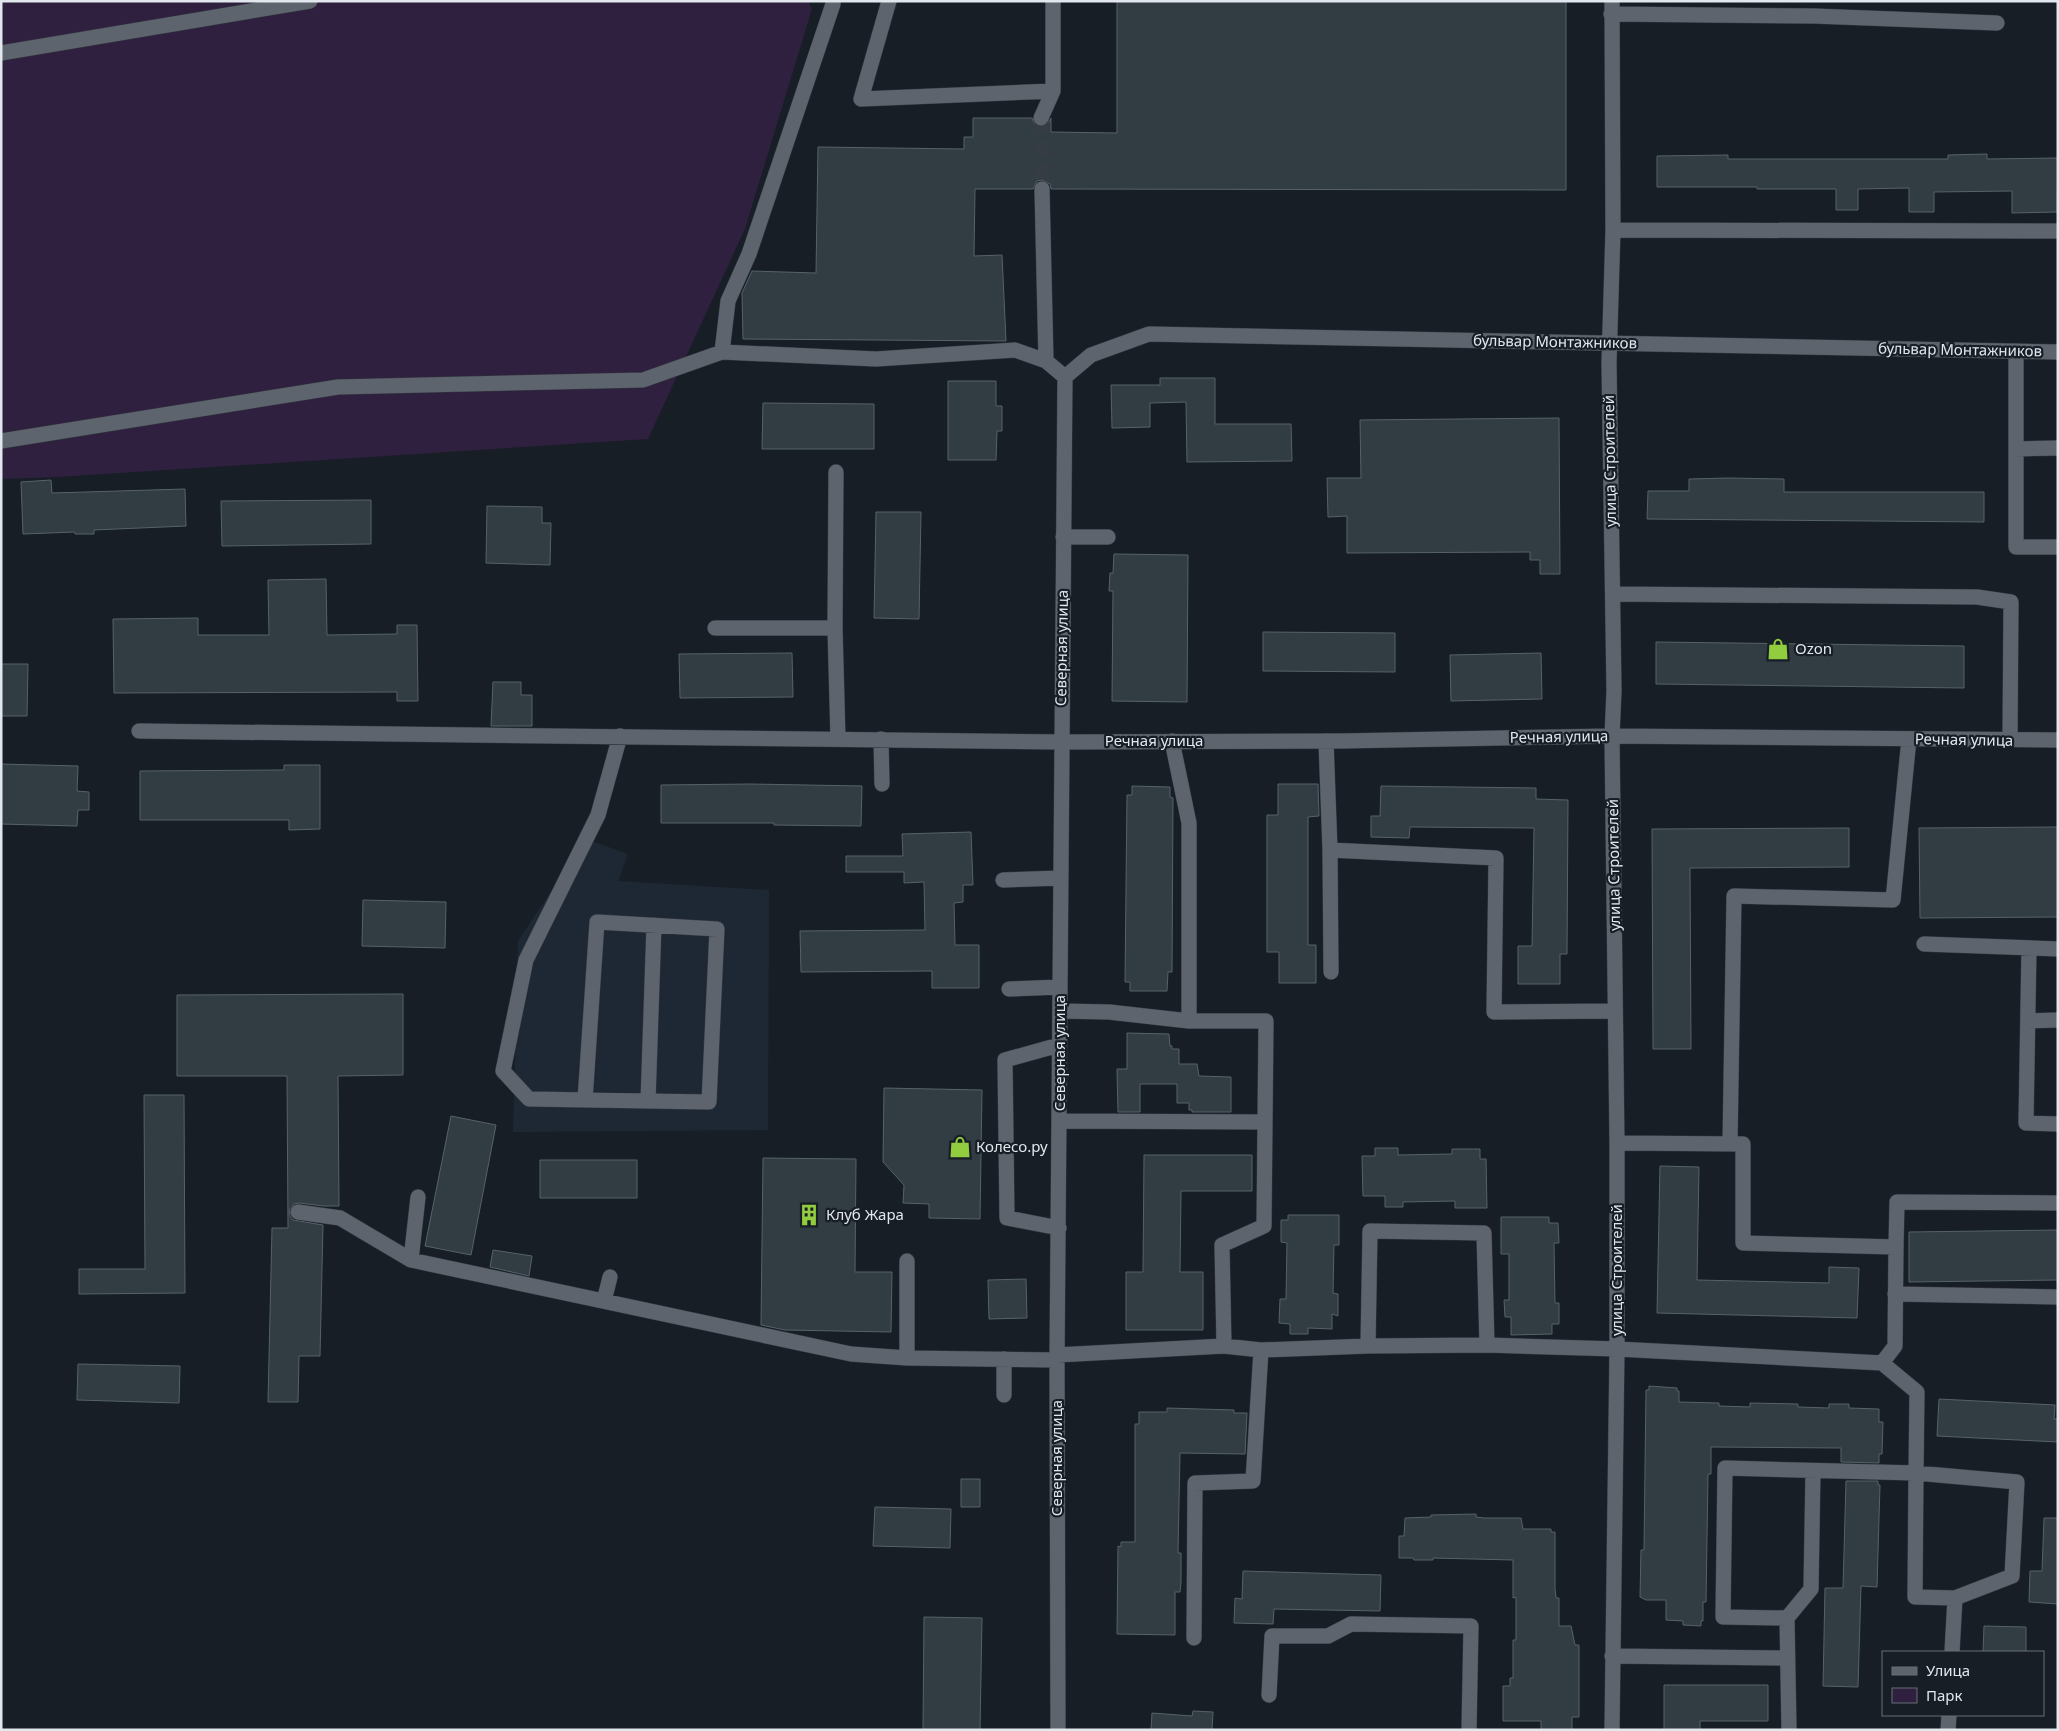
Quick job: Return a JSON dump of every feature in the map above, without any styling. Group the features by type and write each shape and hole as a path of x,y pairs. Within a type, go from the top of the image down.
{"street":[{"path":"1,53 310,1"},
{"path":"722,352 728,301 749,254 833,1"},
{"path":"889,1 861,100 1053,91"},
{"path":"1041,118 1053,91 1053,1"},
{"path":"1611,8 1996,23"},
{"name":"улица Строителей","path":"1611,8 1613,230 1610,343 1614,691 1612,736 1617,1143 1617,1349 1612,1730"},
{"path":"1042,189 1046,361"},
{"path":"1613,230 2058,231"},
{"name":"бульвар Монтажников","path":"1065,377 1091,355 1149,334 2058,352"},
{"path":"1,441 338,386 643,380 722,352 876,359 1015,350 1046,361 1065,377"},
{"path":"2016,351 2016,547 2058,547"},
{"name":"Северная улица","path":"1058,1730 1057,1357 1065,377"},
{"path":"2016,448 2058,448"},
{"path":"836,472 835,628 838,739"},
{"path":"1063,537 1108,537"},
{"path":"1613,594 1977,597 2011,602 2010,740"},
{"path":"715,628 835,628"},
{"name":"Речная улица","path":"139,731 1061,742 1326,741 1612,736 2058,740"},
{"path":"585,1100 597,922 716,929 710,1102 585,1100 530,1099 503,1071 526,960 598,815 620,736"},
{"path":"1730,1144 1734,896 1893,900 1909,739"},
{"path":"881,740 882,784"},
{"path":"1172,741 1189,823 1189,1021"},
{"path":"1326,741 1330,850 1331,972"},
{"path":"1330,850 1496,858 1494,1012 1616,1011"},
{"path":"1003,880 1061,878"},
{"path":"648,1101 654,925"},
{"path":"1924,944 2058,949"},
{"path":"2029,948 2026,1123 2058,1124"},
{"path":"1009,989 1060,987"},
{"path":"1060,1011 1109,1012 1189,1021 1266,1021 1264,1226 1222,1245 1224,1346"},
{"path":"2028,1020 2058,1020"},
{"path":"1059,1228 1007,1218 1006,1060 1060,1045"},
{"path":"1060,1121 1264,1122"},
{"path":"1617,1143 1742,1144 1744,1243 1896,1247"},
{"path":"412,1260 418,1197"},
{"path":"1882,1363 1895,1346 1897,1202 2058,1203"},
{"path":"298,1212 340,1218 412,1260 851,1354 907,1358 1004,1359 1224,1346 1261,1350 1368,1346 1487,1345 1617,1349 1882,1363 1917,1392 1916,1472 1915,1597 1954,1598 2012,1576 2017,1482 1916,1472 1725,1468 1723,1618 1787,1618"},
{"path":"1368,1346 1370,1231 1484,1233 1487,1345"},
{"path":"907,1261 907,1358"},
{"path":"604,1301 610,1277"},
{"path":"1895,1294 2058,1297"},
{"path":"1194,1638 1195,1483 1253,1481 1261,1350"},
{"path":"1004,1359 1004,1395"},
{"path":"1788,1730 1787,1618 1812,1589 1814,1471"},
{"path":"1952,1651 1954,1598"},
{"path":"1269,1695 1272,1636 1328,1636 1351,1624 1471,1626 1469,1730"},
{"path":"1612,1656 1787,1658"},
{"path":"1948,1730 1949,1716"}],"shaded area":[{"path":"586,839 628,854 618,881 769,890 768,1130 513,1132 518,941"}],"green space":[{"path":"1,1 808,1 812,9 745,229 648,439 58,477 1,479"}],"building":[{"path":"1117,1 1566,1 1566,190 1051,189 1050,184 1042,180 1037,181 1033,189 975,189 974,256 1002,255 1006,341 743,339 742,293 752,271 816,273 818,147 964,149 964,137 973,137 973,118 1032,118 1034,124 1042,127 1047,125 1051,118 1051,132 1117,133"},
{"path":"1987,154 1987,159 2058,158 2057,212 2012,213 2012,191 1934,192 1934,212 1909,212 1909,188 1858,189 1858,210 1836,210 1836,189 1657,187 1657,156 1728,155 1728,159 1948,159 1948,155"},
{"path":"1160,378 1215,378 1215,424 1291,424 1292,461 1187,462 1186,402 1150,403 1150,427 1112,428 1111,385 1160,385"},
{"path":"948,381 996,381 996,406 1002,406 1002,431 997,431 996,460 948,460"},
{"path":"763,403 874,404 874,449 762,449"},
{"path":"1559,418 1560,574 1540,574 1540,560 1530,560 1530,552 1347,553 1347,516 1328,517 1327,478 1361,478 1360,420"},
{"path":"1689,479 1784,479 1784,492 1984,492 1984,522 1647,519 1648,491 1689,491"},
{"path":"51,480 52,493 185,489 186,526 94,530 94,534 75,534 75,532 23,534 21,482"},
{"path":"371,500 371,544 222,546 221,501"},
{"path":"487,506 542,507 542,523 551,523 550,565 486,563"},
{"path":"876,512 921,512 919,619 874,618"},
{"path":"1114,554 1188,555 1187,702 1112,701 1113,591 1109,591 1110,573 1113,573"},
{"path":"326,579 327,635 397,634 397,625 417,625 418,701 397,701 397,692 114,693 113,619 198,618 198,635 269,635 268,580"},
{"path":"1263,632 1395,633 1395,672 1263,671"},
{"path":"1656,642 1964,646 1964,688 1656,684"},
{"path":"792,653 793,697 680,698 679,654"},
{"path":"1541,653 1542,699 1451,701 1450,655"},
{"path":"1,664 28,664 27,716 1,716"},
{"path":"493,682 521,682 521,695 532,695 532,726 491,726"},
{"path":"1,764 78,766 77,791 89,792 89,810 78,810 77,826 1,824"},
{"path":"284,765 320,765 320,829 289,830 289,820 140,820 140,771 284,770"},
{"path":"1278,784 1318,784 1319,816 1308,817 1308,945 1316,945 1316,983 1279,983 1279,952 1267,952 1267,815 1278,815"},
{"path":"661,785 862,786 861,826 774,825 774,823 661,823"},
{"path":"1132,786 1170,787 1170,797 1173,798 1172,972 1168,972 1167,991 1130,991 1130,982 1125,982 1127,795 1132,795"},
{"path":"1381,786 1536,788 1536,799 1568,800 1567,954 1560,954 1560,984 1518,984 1518,946 1532,946 1534,828 1410,827 1409,838 1371,837 1371,816 1380,816"},
{"path":"2058,827 2058,917 1920,918 1919,828"},
{"path":"1849,828 1849,867 1690,868 1691,1049 1653,1049 1652,829"},
{"path":"971,832 973,885 963,885 963,902 954,903 955,945 979,945 979,988 932,988 932,971 801,972 800,931 925,930 924,882 904,883 904,872 846,872 846,856 903,856 902,834"},
{"path":"363,900 446,902 445,948 362,946"},
{"path":"403,994 403,1075 338,1076 339,1206 299,1203 294,1204 289,1210 293,1220 323,1225 320,1356 299,1356 298,1402 268,1402 272,1228 288,1228 287,1076 177,1076 177,995"},
{"path":"1127,1033 1169,1034 1172,1049 1179,1049 1179,1064 1197,1064 1199,1076 1231,1077 1231,1112 1192,1112 1192,1110 1189,1110 1189,1103 1177,1103 1177,1084 1140,1084 1140,1112 1118,1112 1117,1069 1127,1069"},
{"path":"884,1088 982,1090 980,1219 929,1218 929,1204 903,1203 904,1185 883,1162"},
{"path":"144,1095 184,1095 185,1293 79,1294 79,1269 145,1269"},
{"path":"451,1116 496,1125 471,1255 425,1246"},
{"path":"1375,1148 1398,1148 1398,1155 1452,1154 1452,1149 1480,1149 1480,1159 1486,1159 1487,1208 1455,1208 1455,1201 1403,1202 1403,1207 1385,1207 1385,1196 1363,1196 1362,1156 1375,1156"},
{"path":"1144,1155 1252,1155 1252,1191 1181,1191 1180,1272 1203,1272 1203,1330 1126,1330 1126,1272 1143,1272"},
{"name":"Клуб Жара","path":"763,1158 856,1159 855,1272 892,1272 891,1332 785,1330 761,1325"},
{"path":"540,1160 637,1160 637,1198 540,1198"},
{"path":"1660,1166 1699,1167 1697,1280 1829,1283 1829,1267 1859,1268 1857,1318 1657,1313"},
{"path":"1288,1215 1339,1215 1339,1245 1334,1245 1333,1293 1338,1294 1338,1316 1332,1314 1332,1329 1308,1328 1308,1334 1290,1334 1290,1324 1279,1323 1280,1299 1286,1299 1287,1243 1281,1242 1281,1220 1288,1220"},
{"path":"1501,1217 1549,1217 1549,1223 1558,1223 1559,1243 1554,1243 1555,1303 1559,1303 1559,1324 1552,1324 1552,1334 1511,1335 1511,1317 1505,1317 1504,1300 1509,1300 1509,1254 1501,1254"},
{"path":"2058,1230 2058,1280 1909,1282 1909,1232"},
{"path":"493,1250 532,1256 529,1276 490,1267"},
{"path":"1026,1279 1027,1318 989,1319 988,1280"},
{"path":"78,1364 180,1366 179,1403 77,1400"},
{"path":"1649,1386 1677,1388 1677,1391 1679,1391 1679,1402 1719,1403 1719,1406 1750,1407 1750,1403 1798,1404 1798,1407 1829,1408 1829,1404 1849,1404 1849,1408 1879,1409 1879,1422 1883,1422 1882,1454 1879,1454 1879,1463 1841,1462 1841,1448 1711,1447 1711,1474 1708,1474 1706,1602 1703,1602 1703,1621 1701,1621 1701,1626 1683,1625 1683,1621 1666,1620 1666,1600 1646,1600 1640,1597 1641,1550 1644,1550 1646,1390 1649,1390"},
{"path":"1939,1399 2055,1405 2054,1419 2058,1419 2058,1442 1937,1436"},
{"path":"1167,1408 1234,1410 1234,1413 1247,1413 1245,1454 1180,1453 1178,1553 1181,1553 1181,1582 1180,1592 1175,1592 1175,1635 1117,1634 1118,1546 1121,1547 1121,1542 1135,1542 1135,1424 1139,1424 1139,1412 1167,1412"},
{"path":"961,1479 980,1479 980,1507 961,1507"},
{"path":"1846,1481 1878,1481 1878,1485 1880,1485 1877,1587 1861,1586 1858,1687 1823,1686 1825,1588 1843,1588"},
{"path":"875,1507 951,1509 950,1548 873,1546"},
{"path":"1476,1514 1476,1517 1484,1518 1521,1518 1523,1529 1551,1529 1551,1532 1555,1532 1555,1588 1556,1598 1559,1598 1559,1626 1571,1626 1575,1645 1579,1645 1579,1717 1572,1717 1572,1730 1541,1730 1541,1721 1503,1721 1503,1686 1510,1686 1510,1678 1513,1678 1513,1640 1516,1640 1516,1597 1513,1598 1513,1560 1433,1558 1433,1560 1414,1560 1413,1558 1399,1558 1399,1536 1404,1536 1405,1518 1431,1517 1431,1515"},
{"path":"2044,1518 2058,1518 2058,1604 2029,1602 2030,1571 2042,1571"},
{"path":"1243,1571 1381,1575 1380,1611 1274,1609 1273,1624 1234,1623 1235,1598 1242,1599"},
{"path":"924,1617 982,1618 980,1730 923,1730"},
{"path":"1984,1626 2026,1627 2026,1651 1983,1651"},
{"path":"1664,1685 1768,1685 1768,1721 1700,1721 1700,1730 1664,1730"},
{"path":"1193,1711 1213,1712 1212,1730 1151,1730 1152,1713 1192,1716"}],"tunnel":[{"path":"1041,118 1042,189"}],"place":[{"name":"Ozon","path":"1778,649"},
{"name":"Колесо.ру","path":"960,1147"},
{"name":"Клуб Жара","path":"809,1215"}]}
